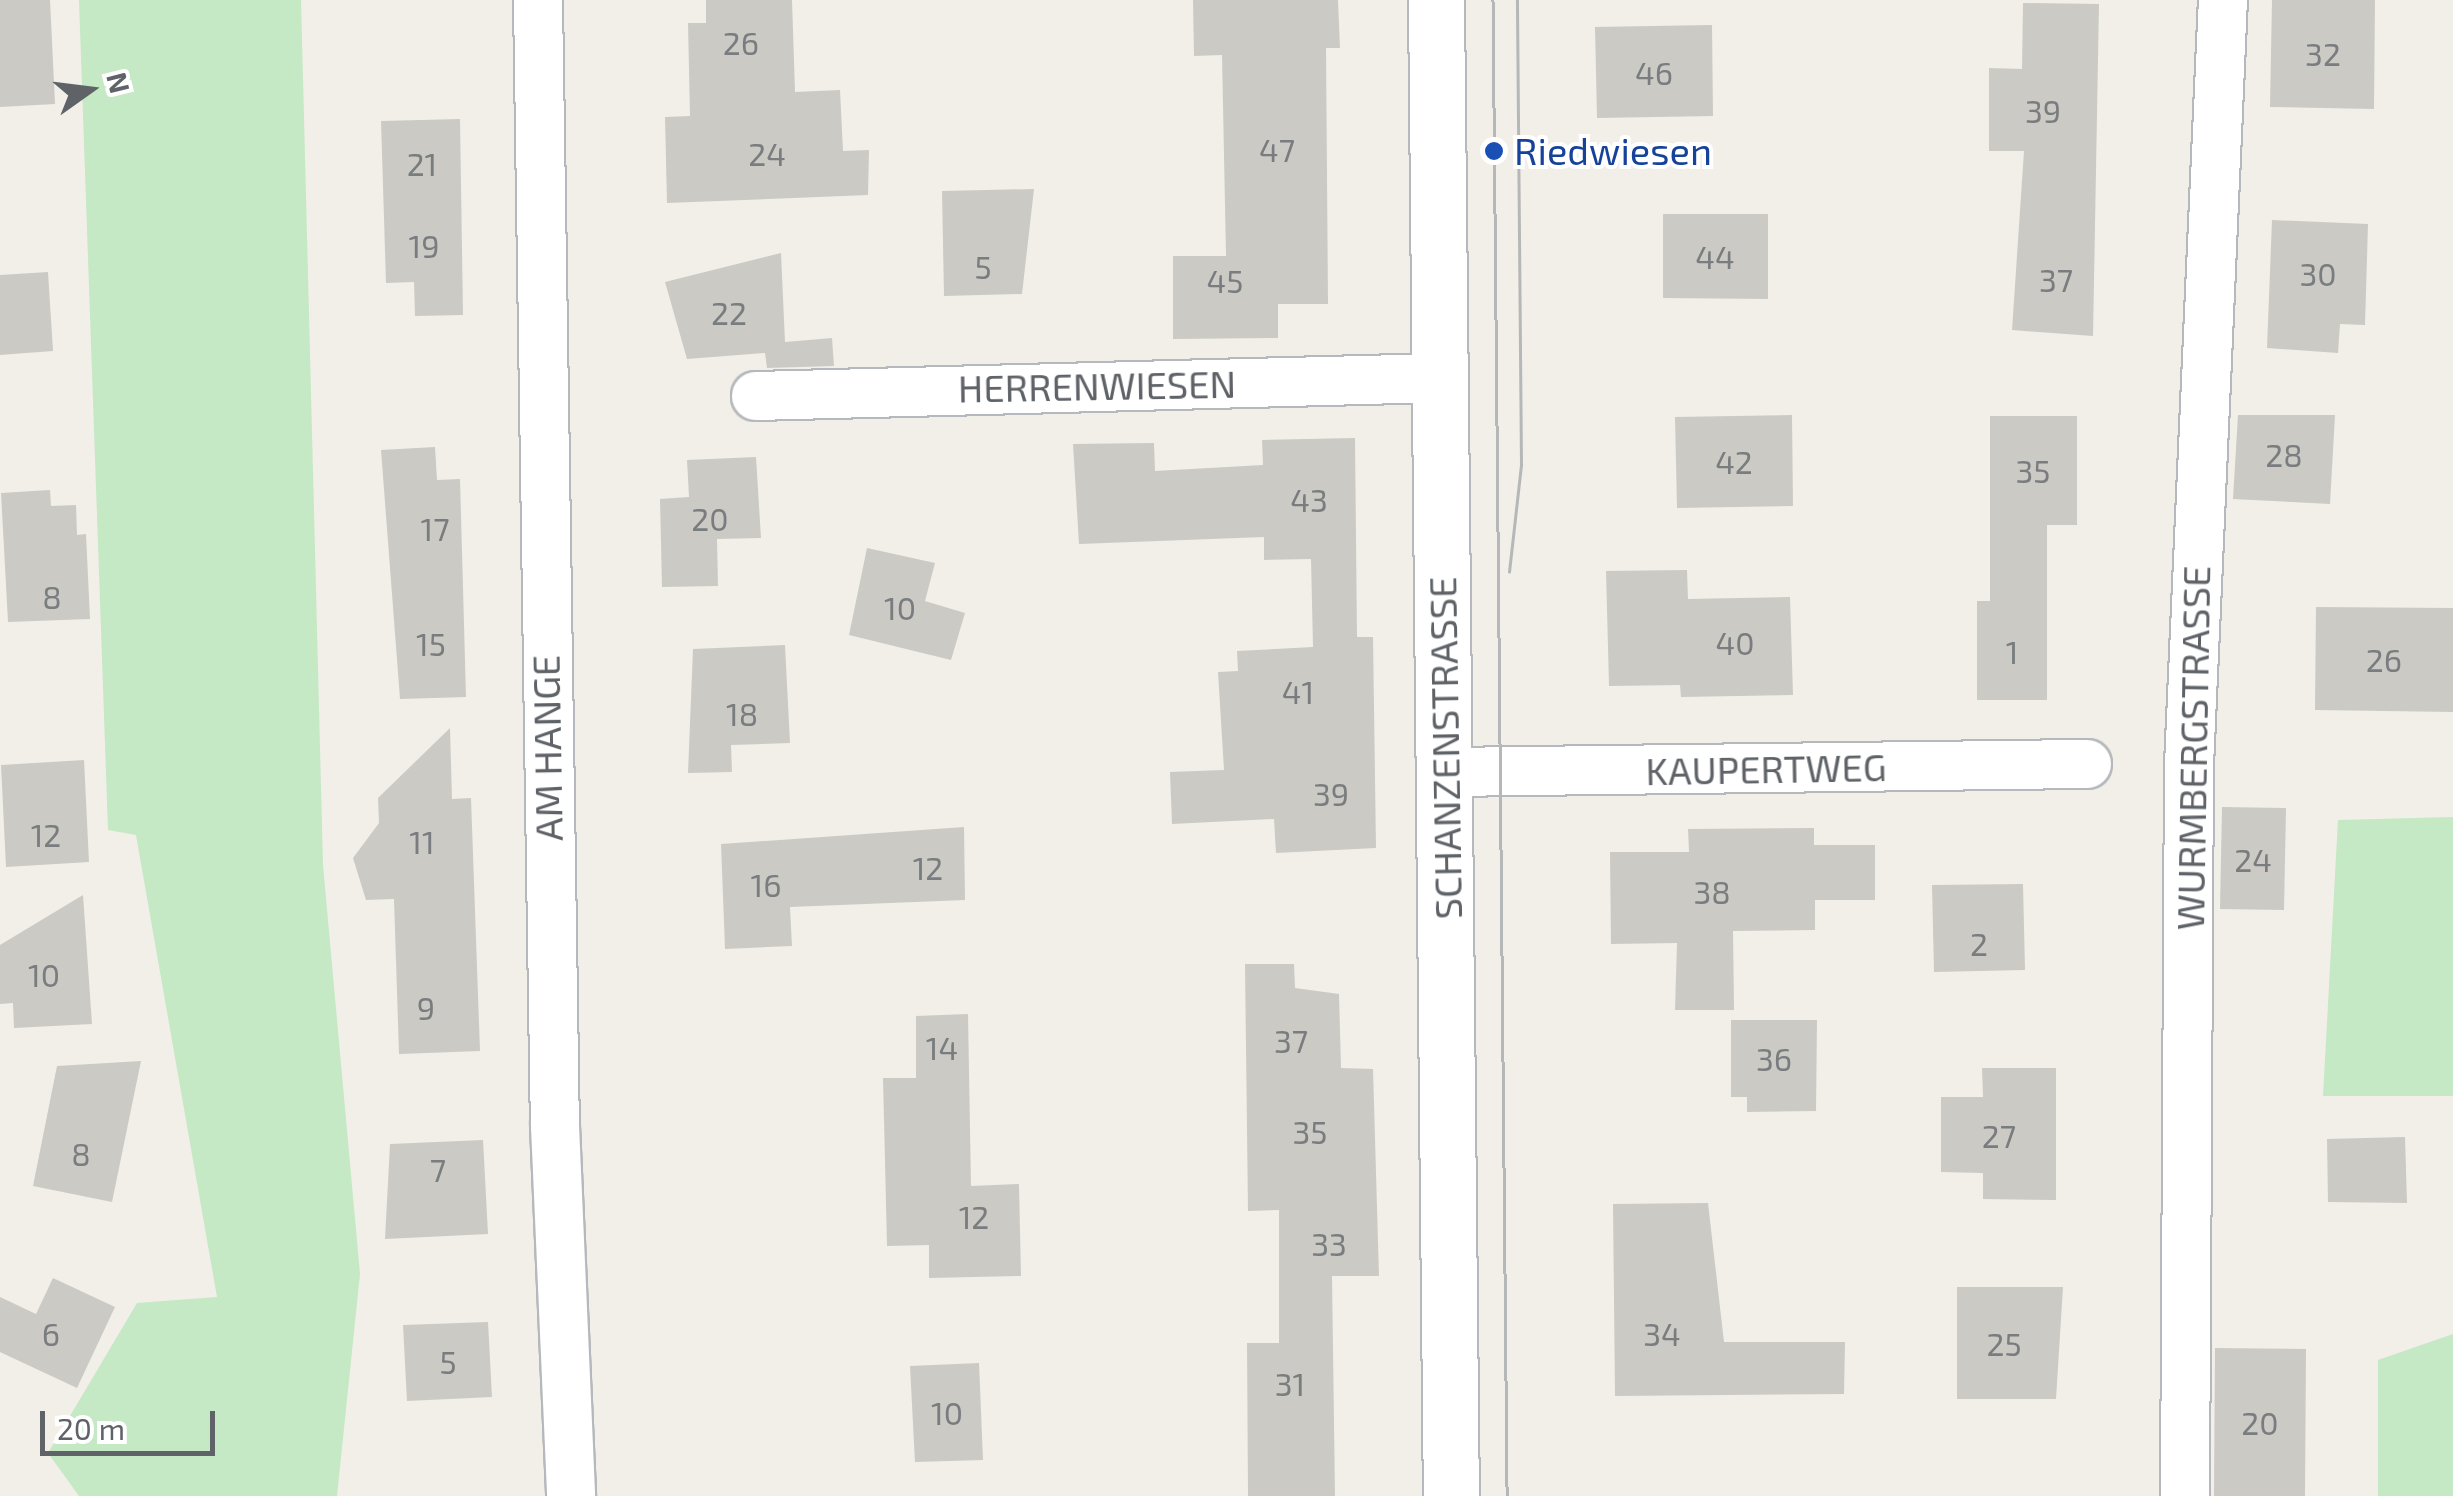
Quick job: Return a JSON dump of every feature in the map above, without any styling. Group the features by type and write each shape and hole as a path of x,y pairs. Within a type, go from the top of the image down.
{"street":[{"name":"AM HANGE","path":"538,0 554,1091 571,1496"},
{"name":"SCHANZENSTRASSE","path":"1436,0 1451,1496"},
{"name":"WURMBERGSTRASSE","path":"2185,1496 2188,764 2223,0"},
{"name":"HERRENWIESEN","path":"756,396 1439,378"},
{"name":"KAUPERTWEG","path":"1446,772 2086,764"}],"green space":[{"path":"79,0 301,0 323,865 360,1274 337,1496 79,1496 48,1453 137,1303 217,1297 136,835 108,830"},
{"path":"2453,817 2453,1096 2323,1096 2338,820"},
{"path":"2453,1334 2453,1496 2378,1496 2378,1360"}],"building":[{"path":"0,0 50,0 55,104 0,107"},
{"path":"706,0 792,0 795,92 840,90 843,151 869,150 868,195 667,203 665,117 690,116 688,23 706,23"},
{"path":"1193,0 1338,0 1340,48 1326,48 1328,304 1278,304 1278,338 1173,339 1173,256 1226,256 1222,55 1194,56"},
{"path":"2272,0 2375,0 2374,109 2270,107"},
{"path":"2023,3 2099,4 2093,336 2012,330 2024,151 1989,151 1989,68 2022,69"},
{"path":"1712,25 1713,116 1597,118 1595,27"},
{"path":"460,119 463,315 415,316 414,282 386,283 381,121"},
{"path":"1034,189 1022,294 944,296 942,191"},
{"path":"1663,214 1768,214 1768,299 1663,298"},
{"path":"2272,220 2368,224 2365,325 2340,324 2338,353 2267,348"},
{"path":"781,253 785,342 832,338 834,366 767,368 765,353 687,359 665,282"},
{"path":"48,272 53,351 0,355 0,275"},
{"path":"1792,415 1793,506 1677,508 1675,417"},
{"path":"2238,415 2335,415 2330,504 2233,499"},
{"path":"1990,416 2077,416 2077,525 2047,525 2047,700 1977,700 1977,601 1990,601"},
{"path":"1355,438 1357,637 1373,637 1376,848 1276,853 1274,819 1172,824 1170,772 1224,770 1218,672 1238,671 1237,651 1313,647 1311,559 1264,560 1264,537 1079,544 1073,444 1154,443 1155,471 1263,465 1262,440"},
{"path":"435,447 437,480 460,479 466,697 400,699 381,450"},
{"path":"756,457 761,538 717,539 718,586 662,587 660,499 689,497 687,460"},
{"path":"50,490 51,506 76,505 77,535 86,534 90,619 8,622 1,493"},
{"path":"867,548 935,563 925,601 965,613 951,660 849,635"},
{"path":"1687,570 1688,599 1790,597 1793,695 1681,697 1680,685 1609,686 1606,571"},
{"path":"2316,607 2453,608 2453,712 2315,710"},
{"path":"785,645 790,743 731,745 732,772 688,773 693,649"},
{"path":"450,728 452,799 471,798 480,1051 399,1054 394,899 366,900 353,858 379,823 378,798"},
{"path":"84,760 89,862 6,867 1,765"},
{"path":"2222,807 2286,808 2284,910 2220,909"},
{"path":"964,827 965,900 790,907 792,946 725,949 721,844"},
{"path":"1814,828 1814,845 1875,845 1875,900 1815,900 1815,930 1733,931 1734,1010 1675,1010 1677,943 1611,944 1610,852 1689,852 1688,829"},
{"path":"2023,884 2025,970 1934,972 1932,885"},
{"path":"83,895 92,1024 14,1028 13,1003 0,1004 0,945"},
{"path":"1245,964 1294,964 1295,988 1339,994 1341,1068 1373,1069 1379,1276 1332,1276 1335,1496 1248,1496 1247,1343 1279,1343 1279,1210 1248,1211"},
{"path":"968,1014 971,1186 1019,1184 1021,1276 929,1278 929,1245 887,1246 883,1078 916,1078 916,1016"},
{"path":"1731,1020 1817,1020 1816,1111 1747,1112 1747,1097 1731,1097"},
{"path":"141,1061 112,1202 33,1186 57,1066"},
{"path":"1982,1068 2056,1068 2056,1200 1983,1199 1983,1173 1941,1172 1941,1097 1983,1097"},
{"path":"2405,1137 2407,1203 2328,1202 2327,1139"},
{"path":"483,1140 488,1234 385,1239 390,1144"},
{"path":"1708,1203 1724,1342 1845,1342 1844,1394 1615,1396 1613,1204"},
{"path":"53,1278 115,1307 77,1388 0,1352 0,1297 36,1314"},
{"path":"1957,1287 2063,1287 2056,1399 1957,1399"},
{"path":"488,1322 492,1397 407,1401 403,1325"},
{"path":"2215,1348 2306,1349 2305,1496 2214,1496"},
{"path":"979,1363 983,1460 915,1462 910,1366"}],"tram line":[{"path":"1493,0 1507,1496"},
{"path":"1509,572 1521,465 1517,0"}],"place":[{"name":"Riedwiesen","path":"1494,151"}]}
